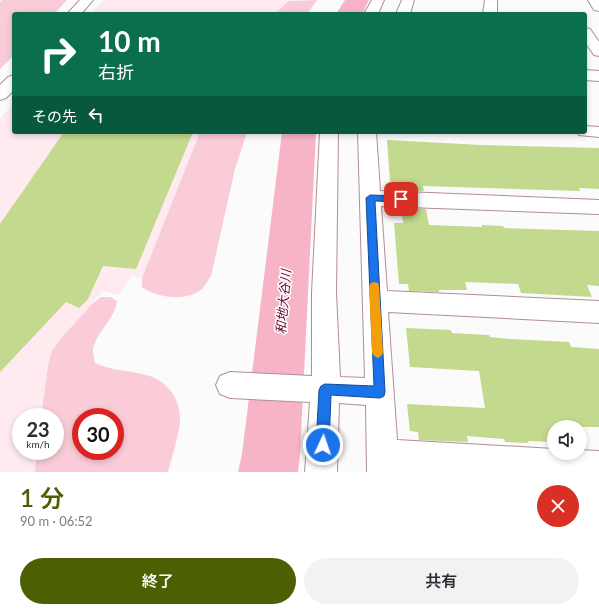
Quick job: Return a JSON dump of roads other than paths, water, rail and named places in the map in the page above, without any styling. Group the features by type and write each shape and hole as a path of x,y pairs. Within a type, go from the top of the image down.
{"street":[{"path":"76,12 87,0"},
{"path":"372,12 378,0"},
{"path":"404,12 408,0"},
{"path":"490,12 491,0"},
{"path":"594,0 599,7"},
{"path":"587,35 599,52"},
{"path":"587,75 599,76"},
{"path":"0,95 12,82"},
{"path":"587,131 599,132"},
{"path":"321,472 321,389 326,376 324,293 329,134"},
{"path":"368,134 383,464 599,467"},
{"path":"370,198 599,207"},
{"path":"375,301 599,312"},
{"path":"233,385 380,392"}],"waterway":[{"name":"和地大谷川","path":"350,12 357,0"},
{"name":"和地大谷川","path":"268,472 271,454 299,134"}]}
